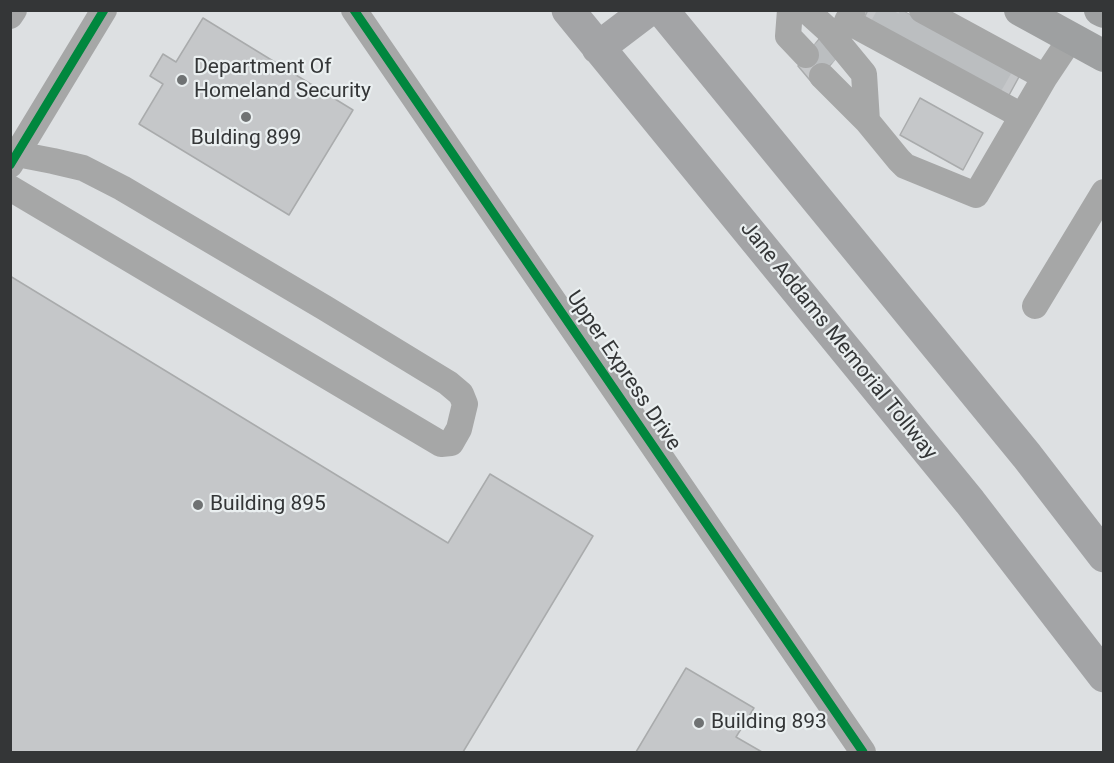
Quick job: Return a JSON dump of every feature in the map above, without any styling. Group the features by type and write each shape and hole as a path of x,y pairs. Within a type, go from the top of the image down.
{"highway":[{"name":"Jane Addams Memorial Tollway","path":"568,10 970,502 1104,676"},
{"path":"598,48 648,10"},
{"path":"662,10 1020,446 1104,556"}],"main road":[{"path":"1020,10 1104,56"}],"street":[{"path":"10,16 14,10"},
{"path":"10,188 441,444 451,443 459,429 465,404 461,394 448,383 325,308 122,188 83,168 53,161 14,159 104,10"},
{"name":"Upper Express Drive","path":"354,10 863,753"},
{"path":"853,10 847,21 1045,77"},
{"path":"795,12 811,50"},
{"path":"795,12 827,29 864,74 867,121"},
{"path":"827,69 905,166 976,195 1045,77 1071,38"},
{"path":"944,49 1022,116"},
{"path":"1035,306 1104,192"}],"building":[{"path":"868,10 901,10 1020,75 1008,97 864,18"},
{"name":"Bulding 899","path":"203,18 353,110 289,215 139,124 163,84 150,76 163,54 176,62"},
{"path":"823,34 840,53 814,85 798,66"},
{"path":"920,98 983,133 963,170 900,135"},
{"name":"Building 895","path":"10,276 448,543 490,474 593,536 463,752 10,752"},
{"name":"Building 893","path":"686,668 754,708 736,737 762,752 636,752"}],"tunnel":[{"path":"882,28 892,10"},
{"path":"900,38 912,16"},
{"path":"918,48 930,26"},
{"path":"936,58 949,36"},
{"path":"815,44 832,63"},
{"path":"954,67 966,45"},
{"path":"971,77 983,55"},
{"path":"989,86 1001,65"}],"cycle path":[{"path":"10,165 104,10"},
{"path":"354,10 863,752"}],"place":[{"name":"Department Of Homeland Security","path":"182,80"},
{"name":"Bulding 899","path":"246,117"},
{"name":"Building 895","path":"198,505"},
{"name":"Building 893","path":"699,723"}]}
